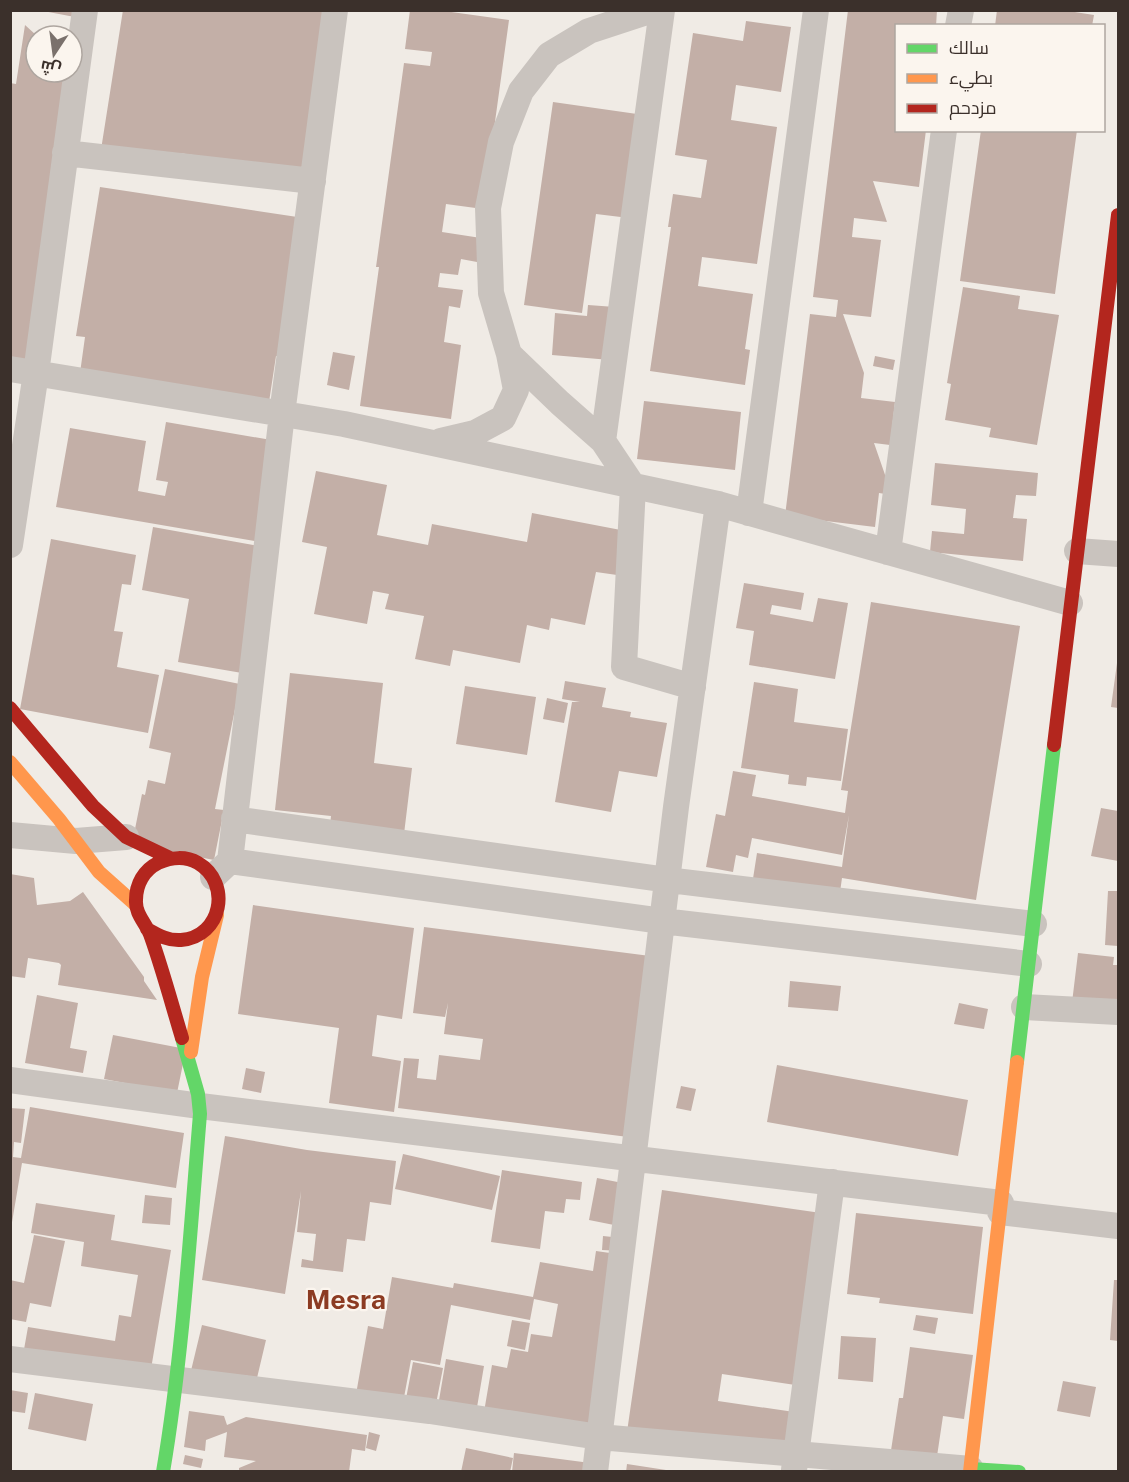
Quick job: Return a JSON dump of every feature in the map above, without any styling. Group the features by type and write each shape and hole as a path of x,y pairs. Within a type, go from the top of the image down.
{"main road":[{"path":"1019,1472 971,1470 1070,603 1114,283 1119,215"},
{"path":"10,708 93,806 126,837 170,858 189,859 221,869 218,910 202,977 189,1066"},
{"path":"10,762 99,872 136,905"},
{"path":"163,1472 178,1381 200,1106 165,977 136,905 136,894 143,875 150,867 170,858"},
{"path":"147,929 170,941 188,940 205,931 213,922 218,910"}],"street":[{"path":"10,545 36,373 85,10"},
{"path":"334,10 282,414 234,819 221,869 1029,964"},
{"path":"432,443 475,433 503,418 516,390 509,354 491,293 488,208 501,142 521,92 549,56 589,31 653,10"},
{"path":"603,441 662,10"},
{"path":"749,513 816,10"},
{"path":"888,552 944,132"},
{"path":"65,153 313,181"},
{"path":"509,354 603,441 633,486 624,667 693,687"},
{"path":"10,369 344,424 718,504 1070,603"},
{"path":"595,1472 662,921 718,504"},
{"path":"1077,551 1119,554"},
{"path":"234,819 668,880 1034,924"},
{"path":"10,835 76,842 126,837"},
{"path":"1024,1007 1119,1012"},
{"path":"10,1080 200,1106 832,1182 1119,1226"},
{"path":"795,1463 832,1182"},
{"path":"10,1359 430,1411 599,1437 795,1463 971,1470"}],"building":[{"path":"38,10 81,10 80,18"},
{"path":"123,10 332,10 306,181 242,162 179,153 177,168 100,156"},
{"path":"410,10 437,10 509,20 483,209 446,204 442,232 481,238 477,262 461,259 458,275 440,273 438,287 463,290 460,308 449,306 444,342 461,345 451,419 360,406 379,267 376,267 404,63 430,66 432,52 405,49"},
{"path":"848,10 937,10 936,24 895,24 895,132 926,132 919,187 873,181 887,222 854,218 852,237 881,240 871,317 843,314 864,373 861,398 895,402 890,445 874,443 892,495 879,493 875,527 785,516 810,314 836,317 838,300 813,297"},
{"path":"997,10 1062,10 1094,15 1092,24 995,24"},
{"path":"746,21 791,27 781,92 736,85 731,120 777,127 757,264 702,257 698,286 753,294 745,349 750,350 745,385 650,371 671,227 668,227 673,194 701,198 707,160 675,155 693,33 743,41"},
{"path":"24,32 24,84 70,84 31,364 10,361 10,83 16,84"},
{"path":"553,102 644,115 629,218 596,214 582,313 524,305"},
{"path":"981,132 1077,132 1055,294 960,281"},
{"path":"100,187 304,218 282,357 276,356 269,402 80,373 85,337 76,336"},
{"path":"963,287 1020,296 1018,309 1059,315 1037,445 989,437 991,428 945,420 951,384 947,383"},
{"path":"588,305 615,307 610,360 552,355 555,313 587,316"},
{"path":"333,352 355,356 349,390 327,385"},
{"path":"875,356 895,360 893,370 873,366"},
{"path":"644,401 741,412 735,470 637,459"},
{"path":"166,422 277,441 260,542 56,507 70,428 146,441 138,491 165,496 168,482 156,480"},
{"path":"935,463 1038,473 1036,496 1016,495 1013,518 1027,519 1023,561 930,552 932,531 964,534 966,509 931,505"},
{"path":"316,471 387,485 377,535 428,545 432,524 527,542 532,513 626,531 617,575 596,572 585,625 551,618 549,630 527,625 520,663 453,650 450,666 415,659 424,616 385,609 389,594 373,591 367,624 314,614 327,547 302,542"},
{"path":"153,527 259,546 242,673 178,662 189,599 142,590"},
{"path":"51,539 136,555 131,585 122,584 114,631 123,632 117,667 159,675 148,733 20,709"},
{"path":"744,583 804,593 801,610 772,605 770,614 813,622 818,598 848,603 835,679 749,665 754,631 736,628"},
{"path":"871,602 1020,626 976,900 842,878 839,899 752,885 757,853 842,867 849,815 842,855 752,838 748,858 736,855 733,872 706,867 716,814 725,816 733,771 756,775 752,796 845,813 848,791 841,790"},
{"path":"1118,663 1118,708 1111,707"},
{"path":"165,669 240,684 215,809 224,810 214,860 132,844 142,794 145,795 148,780 165,784 171,753 149,748"},
{"path":"290,673 383,683 374,763 412,768 404,834 330,826 331,816 275,810"},
{"path":"565,681 606,688 602,707 631,712 630,717 667,723 657,777 619,771 611,812 555,802 572,702 580,702 562,699"},
{"path":"754,682 798,689 794,722 848,729 841,781 807,777 806,786 788,784 789,775 741,768"},
{"path":"465,686 536,697 527,755 456,744"},
{"path":"547,698 568,703 564,723 543,719"},
{"path":"1101,808 1118,811 1118,861 1091,856"},
{"path":"10,874 34,878 37,905 70,901 83,892 144,977 144,981 157,1000 58,985 61,965 59,963 28,958 25,978 10,976"},
{"path":"1108,891 1118,891 1118,946 1105,945"},
{"path":"253,905 414,928 402,1019 377,1015 372,1056 401,1061 394,1112 329,1103 339,1028 238,1014"},
{"path":"424,927 658,957 636,1138 398,1108 404,1058 419,1059 417,1078 436,1080 439,1055 480,1060 483,1039 444,1034 448,1003 445,1017 413,1013"},
{"path":"1078,953 1114,957 1113,965 1118,965 1118,1016 1071,1011"},
{"path":"790,981 841,986 838,1011 788,1007"},
{"path":"37,995 78,1003 70,1048 87,1051 83,1073 25,1063"},
{"path":"959,1003 988,1009 984,1029 954,1024"},
{"path":"113,1035 186,1049 177,1093 104,1079"},
{"path":"777,1065 968,1100 958,1156 767,1122"},
{"path":"246,1068 265,1072 261,1093 242,1089"},
{"path":"681,1086 696,1089 691,1111 676,1108"},
{"path":"30,1107 184,1133 176,1188 22,1163 10,1234 10,1108 25,1109 21,1143 14,1142 13,1157 21,1158"},
{"path":"225,1136 307,1150 396,1161 391,1205 370,1202 365,1241 347,1239 343,1272 301,1267 302,1259 313,1261 316,1234 297,1232 301,1191 285,1294 202,1280"},
{"path":"403,1154 500,1176 492,1210 395,1189"},
{"path":"502,1170 582,1182 580,1200 566,1199 564,1213 545,1211 540,1249 491,1242"},
{"path":"597,1178 633,1185 624,1227 589,1220"},
{"path":"662,1190 828,1214 802,1386 722,1374 718,1401 801,1413 794,1456 627,1432"},
{"path":"145,1195 172,1198 170,1225 142,1223"},
{"path":"36,1203 115,1215 111,1240 171,1250 150,1375 23,1355 28,1327 115,1341 119,1315 131,1317 138,1275 81,1266 84,1242 31,1233"},
{"path":"856,1213 983,1227 973,1314 879,1303 880,1298 847,1294"},
{"path":"34,1235 65,1241 51,1307 30,1303 26,1322 10,1319 10,1280 24,1283"},
{"path":"603,1236 622,1238 622,1251 602,1250"},
{"path":"596,1251 624,1255 598,1433 484,1412 492,1365 507,1368 511,1349 528,1352 531,1334 552,1337 558,1304 534,1299 530,1320 451,1305 440,1365 411,1360 402,1408 355,1400 368,1326 383,1329 392,1277 453,1288 454,1283 533,1297 540,1262 593,1271"},
{"path":"1114,1280 1118,1280 1118,1341 1110,1340"},
{"path":"916,1315 938,1318 935,1334 913,1330"},
{"path":"512,1320 530,1323 525,1350 507,1346"},
{"path":"202,1325 266,1340 257,1378 244,1375 240,1391 189,1379"},
{"path":"841,1336 876,1338 873,1382 838,1379"},
{"path":"910,1347 973,1355 964,1419 943,1416 936,1463 890,1457 899,1398 903,1398"},
{"path":"446,1359 484,1366 475,1419 437,1412"},
{"path":"413,1362 443,1368 435,1409 405,1404"},
{"path":"1063,1381 1096,1387 1090,1417 1057,1411"},
{"path":"10,1390 28,1393 25,1413 10,1411"},
{"path":"35,1393 93,1404 86,1441 28,1429"},
{"path":"189,1411 224,1416 227,1425 246,1417 367,1435 365,1451 352,1449 349,1472 239,1472 239,1468 256,1461 224,1457 227,1432 206,1440 205,1451 184,1447"},
{"path":"369,1432 380,1435 376,1451 366,1448"},
{"path":"466,1448 513,1458 510,1472 461,1472"},
{"path":"514,1453 598,1464 597,1472 512,1472"},
{"path":"185,1455 203,1459 201,1468 183,1464"},
{"path":"627,1464 666,1470 666,1472 626,1472"}],"traffic: fast":[{"path":"1017,1062 1054,745"},
{"path":"163,1472 181,1338 200,1114 198,1094 182,1038"},
{"path":"971,1469 1019,1472"}],"traffic: slow":[{"path":"10,762 59,819 99,872 136,905"},
{"path":"191,1052 202,977 217,915"},
{"path":"970,1472 1017,1062"}],"traffic: jam":[{"path":"1054,745 1118,215"},
{"path":"10,708 93,806 126,837 170,858"},
{"path":"147,929 151,931 163,937 172,940 195,937 206,930 218,908 218,895 209,872 189,859 178,858 163,861 153,866 145,874 136,894 137,910 151,937 182,1038"}],"district":[{"name":"Mesra","path":"346,1299"}]}
